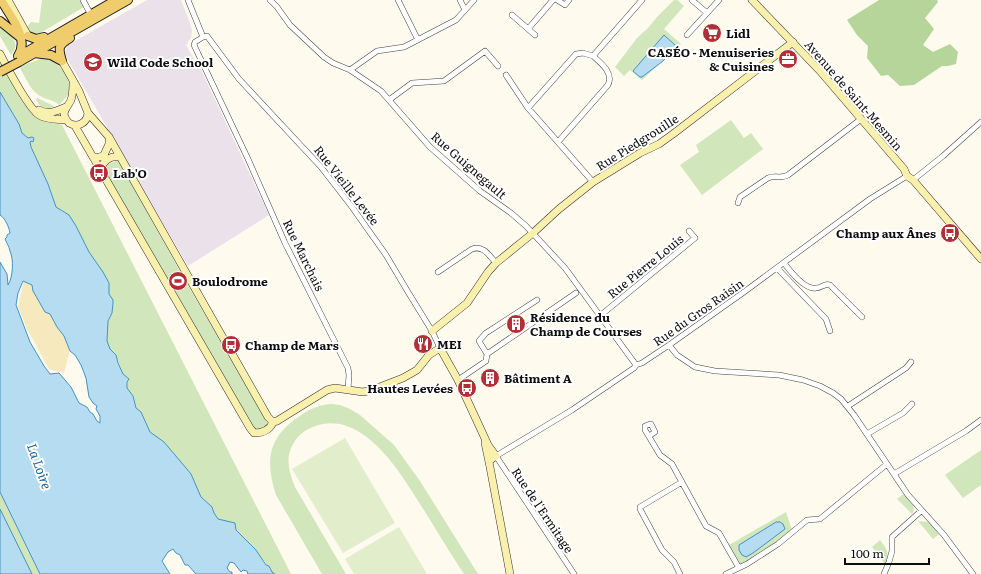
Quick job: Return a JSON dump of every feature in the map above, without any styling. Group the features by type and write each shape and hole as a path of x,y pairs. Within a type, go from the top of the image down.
{"main road":[{"path":"1,0 25,37"},
{"path":"0,67 17,59 116,0"},
{"path":"0,72 17,59 33,54 128,0"},
{"path":"62,61 59,50 60,45 83,30 100,15"},
{"path":"0,20 25,37 33,39 40,39 78,22"},
{"path":"17,59 25,37"},
{"path":"33,54 51,55 62,61"}],"street":[{"path":"8,0 25,37"},
{"path":"83,0 91,15"},
{"name":"Rue Vieille Levée","path":"188,0 203,37 207,36 239,79 321,167 386,255 432,331 458,380 482,433 496,456"},
{"name":"Rue Guignegault","path":"270,0 290,25 324,57 333,63 350,70 371,84 389,100 430,147 480,191 511,213 533,234 565,268 601,315 636,365"},
{"path":"398,0 418,40"},
{"path":"460,0 465,10"},
{"path":"350,70 377,51 404,47 456,20 474,0"},
{"path":"528,29 553,0"},
{"path":"557,0 565,5 569,0"},
{"path":"593,56 642,0"},
{"path":"692,0 707,13"},
{"path":"687,35 719,0"},
{"name":"Avenue de Saint-Mesmin","path":"752,0 793,42 981,259"},
{"path":"512,15 535,35"},
{"name":"Rue Marchais","path":"203,37 195,42 194,45 248,159 285,243 348,368 350,375 348,389"},
{"name":"Rue Piedgrouille","path":"432,331 467,303 496,263 533,234 559,209 593,182 640,153 659,144 793,42"},
{"path":"478,48 482,53"},
{"path":"389,100 412,83 444,82 485,51 498,66"},
{"path":"528,108 576,54 583,53 593,56 606,69 610,82 558,142"},
{"path":"0,54 31,107 40,116 66,120"},
{"path":"62,61 88,113 109,137 268,417 273,422"},
{"path":"506,75 528,108 593,182"},
{"path":"73,81 73,92 64,114 66,120 75,126 254,433 260,433 268,429 273,422 327,390 335,388 367,391 403,378 417,370 429,355 440,348"},
{"path":"31,107 47,113 56,112 68,105 78,102 84,105"},
{"path":"75,126 86,120 88,113"},
{"path":"738,203 740,197 768,178 772,176 782,177 788,175 861,119"},
{"name":"Rue du Gros Raisin","path":"496,456 572,410 636,365 642,363 669,345 784,263 870,198 910,178 943,156 981,122"},
{"path":"93,157 100,157 106,152 109,144 109,137"},
{"path":"100,169 113,157 120,157"},
{"name":"Rue Pierre Louis","path":"601,315 695,238 688,231"},
{"path":"438,272 472,248 476,247 482,248 496,263"},
{"path":"784,263 806,287 814,289 824,284 830,285 862,317"},
{"path":"777,268 826,319 830,331"},
{"path":"487,354 576,293"},
{"path":"458,380 486,361 487,354 479,341 480,339 537,300"},
{"path":"669,345 677,355 696,367 715,371 779,375 803,380 833,393 848,406 908,495 944,535 973,574"},
{"path":"848,406 906,368 911,362"},
{"path":"867,434 903,413 912,404"},
{"path":"894,474 966,431 981,420"},
{"path":"482,433 489,461 510,574"},
{"path":"649,436 660,455 672,464 706,526 719,533 739,568"},
{"path":"489,461 496,456"},
{"name":"Rue de l'Ermitage","path":"496,456 574,574"},
{"path":"726,574 739,568 785,539 807,520 820,519 887,464"},
{"path":"680,574 674,562 662,550 640,510 640,507 682,482"},
{"path":"884,574 892,551 892,537 921,511"}],"shaded area":[{"path":"147,0 181,0 192,32 191,38 186,45 195,61 197,61 269,215 188,266 69,62 65,52 68,45"}],"green space":[{"path":"42,0 80,0 84,7 37,35 32,35 27,27 31,22 39,23"},
{"path":"674,0 677,0 684,6 664,29 681,44 642,80 630,70 624,76 615,67 637,38"},
{"path":"879,0 937,0 938,2 925,18 934,29 923,45 933,52 950,44 958,52 956,64 942,66 914,85 900,86 888,75 881,76 867,58 868,46 857,35 847,20"},
{"path":"0,25 11,35 15,42 14,50 11,55 0,36"},
{"path":"43,58 54,62 66,75 70,87 70,93 59,105 38,95 21,70 21,66"},
{"path":"0,61 31,113 40,119 62,125 291,574 275,574 272,572 256,550 238,533 231,523 218,520 212,507 201,497 191,474 164,442 150,432 141,412 136,408 133,396 127,388 128,378 123,374 115,353 109,349 107,341 108,321 111,316 113,303 113,300 109,294 109,283 89,252 76,226 66,213 56,207 48,184 31,147 30,142 32,141 32,137 28,138 22,133 19,124 0,92"},
{"path":"37,98 54,107 44,108 36,100"},
{"path":"731,120 744,138 751,133 763,149 702,195 680,165 699,152 696,145"},
{"path":"118,160 186,282 264,416 267,423 266,427 255,430 103,169 109,164"},
{"path":"322,405 340,405 360,415 394,445 420,481 478,574 464,574 408,486 385,454 356,430 340,424 323,424 309,429 297,438 290,450 288,462 295,487 346,574 322,574 276,495 270,461 275,442 287,426 309,410"},
{"path":"345,438 395,523 343,553 292,469"},
{"path":"981,450 981,485 963,498 945,475"},
{"path":"0,492 40,574 32,574 0,509"},
{"path":"904,494 914,508 912,514 897,499"},
{"path":"786,512 792,530 746,563 739,563 729,545"},
{"path":"918,521 929,522 939,534 933,539"},
{"path":"399,527 427,574 354,574 345,559"},
{"path":"880,540 887,551 885,564 872,547"}],"sand":[{"path":"26,271 71,346 64,373 49,369 27,329 18,307"}],"water":[{"path":"664,35 676,46 663,61 640,77 633,71"},
{"name":"La Loire","path":"0,92 19,124 22,133 28,138 34,138 33,142 30,142 31,147 48,184 56,207 69,215 89,252 109,283 109,294 113,300 113,303 112,313 108,321 107,341 110,349 116,355 123,374 129,379 127,382 127,388 133,396 136,408 141,412 150,432 164,442 191,474 201,497 212,507 218,519 235,523 236,530 256,550 266,565 269,566 275,574 248,574 247,571 243,570 241,572 234,563 230,562 227,568 230,572 232,572 232,574 196,574 188,565 185,565 180,555 173,549 168,552 162,561 170,574 40,574 0,492 0,262 7,274 8,285 12,273 12,264 11,255 5,239 10,233 8,225 0,215","holes":["23,281 32,285 33,291 45,312 50,314 64,336 70,351 75,355 81,365 86,378 89,397 97,406 96,409 100,416 100,423 87,407 79,403 71,387 59,373 50,374 30,342 16,305 18,293"]},
{"path":"0,509 32,574 0,574"},
{"path":"776,522 783,524 785,529 753,553 746,557 742,555 739,550 739,545"}],"place":[{"name":"Lidl","path":"712,33"},
{"name":"CASÉO - Menuiseries & Cuisines","path":"788,59"},
{"name":"Wild Code School","path":"93,62"},
{"name":"Lab'O","path":"99,173"},
{"name":"Champ aux Ânes","path":"950,233"},
{"name":"Boulodrome","path":"178,281"},
{"name":"Résidence du Champ de Courses","path":"516,324"},
{"name":"MEI","path":"423,344"},
{"name":"Champ de Mars","path":"231,345"},
{"name":"Bâtiment A","path":"490,378"},
{"name":"Hautes Levées","path":"467,388"}]}
